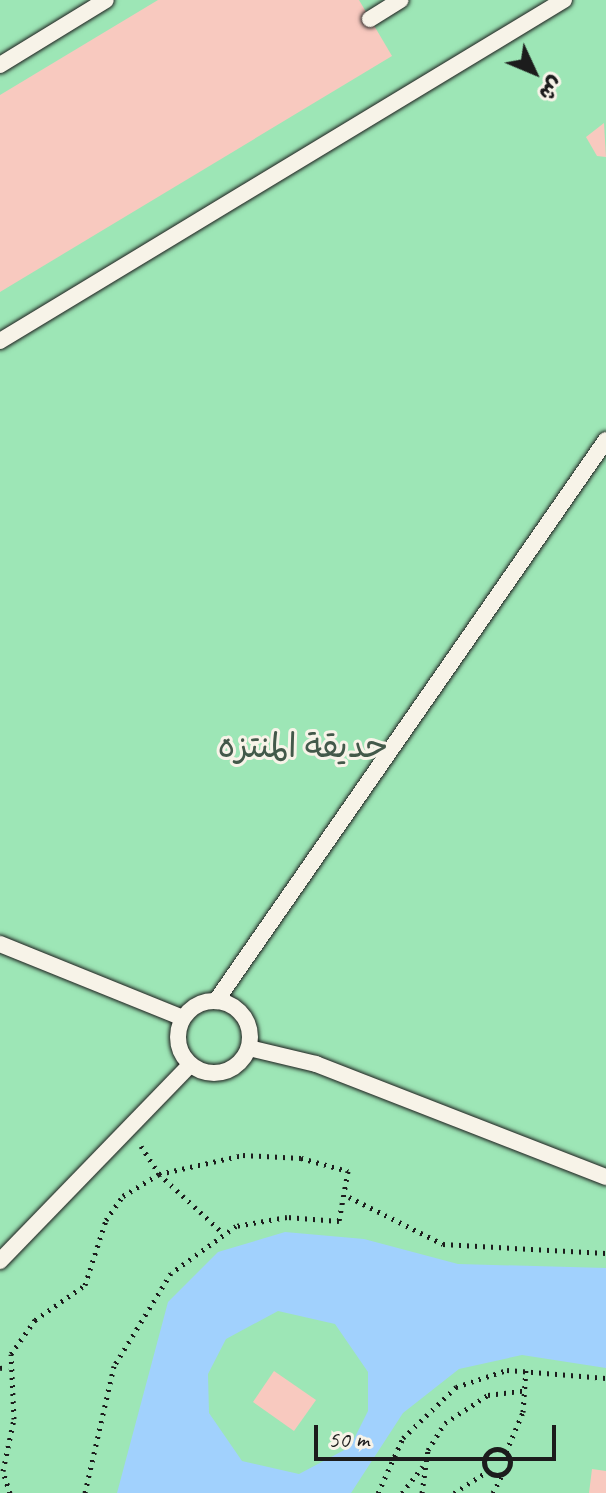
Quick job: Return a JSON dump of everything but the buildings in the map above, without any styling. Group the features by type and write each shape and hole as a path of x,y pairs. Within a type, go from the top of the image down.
{"lane":[{"path":"0,65 106,0"},
{"path":"370,19 400,0"},
{"path":"0,341 564,0"},
{"path":"216,1001 244,1016 249,1048 238,1065 219,1074 190,1065 177,1037 183,1018 216,1001 606,440"},
{"path":"0,944 183,1018"},
{"path":"249,1048 316,1064 606,1177"},
{"path":"0,1261 190,1065"}],"path":[{"path":"129,1128 159,1174 223,1233"},
{"path":"10,1493 3,1471 14,1419 8,1367 24,1330 85,1285 113,1207 159,1174 243,1155 301,1158 348,1171 349,1197 339,1221 287,1217 223,1233 171,1273 122,1351 85,1493"},
{"path":"349,1197 443,1244 606,1253"},
{"path":"0,1368 8,1367"},
{"path":"493,1493 510,1464 506,1452 526,1390 526,1369"},
{"path":"378,1493 403,1438 434,1403 481,1376 526,1369 606,1378"},
{"path":"402,1493 457,1412 488,1395 526,1390"},
{"path":"488,1471 488,1453 506,1452"},
{"path":"422,1493 423,1466"},
{"path":"454,1493 488,1471 502,1474"}],"green space":[{"name":"حديقة المنتزه","path":"0,0 606,0 606,1493 0,1493"}],"water":[{"path":"285,1232 364,1239 458,1264 606,1268 606,1368 522,1355 459,1369 403,1413 351,1493 117,1493 168,1302 218,1252","holes":["278,1311 335,1324 368,1372 368,1411 350,1447 299,1474 242,1461 209,1413 208,1374 226,1339"]}]}
